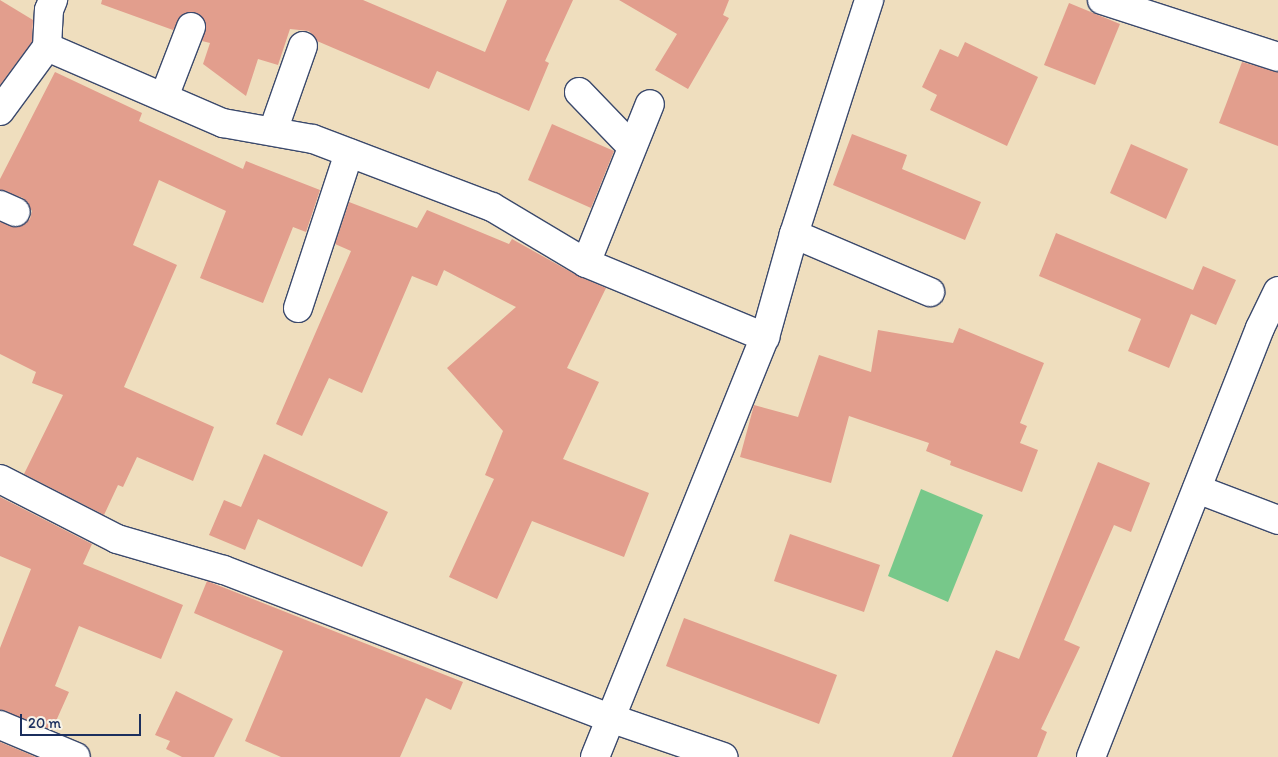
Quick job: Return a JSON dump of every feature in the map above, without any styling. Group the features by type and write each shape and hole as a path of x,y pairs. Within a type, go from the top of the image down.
{"street":[{"path":"595,757 765,336 794,234 869,0"},
{"path":"1102,0 1278,57"},
{"path":"2,103 47,47 46,3"},
{"path":"164,97 191,27"},
{"path":"273,131 303,46"},
{"path":"47,47 223,123 313,138 492,207 586,263 765,336"},
{"path":"579,92 632,148"},
{"path":"586,263 650,104"},
{"path":"298,308 350,153"},
{"path":"794,234 930,292"},
{"path":"1092,757 1197,489 1269,331 1278,291"},
{"path":"0,479 117,539 224,570 610,718 723,757"},
{"path":"1197,489 1278,520"},
{"path":"0,725 76,757"}],"green space":[{"path":"921,489 983,515 948,602 888,576"}],"building":[{"path":"0,0 33,20 32,42 0,85"},
{"path":"102,0 363,0 485,52 507,0 573,0 545,61 549,63 529,111 437,71 429,89 317,41 309,31 290,29 278,65 258,59 246,96 203,64 210,43 202,41 206,24 197,13 182,15 173,30 101,4"},
{"path":"619,0 729,0 723,15 729,18 688,89 655,70 677,34"},
{"path":"1069,3 1120,24 1095,85 1044,65"},
{"path":"965,42 1038,77 1007,146 930,110 937,95 922,87 940,49 958,57"},
{"path":"1242,62 1278,72 1278,146 1219,123"},
{"path":"55,72 142,113 139,121 243,169 246,161 320,190 306,232 293,227 263,303 200,278 226,211 159,180 133,245 177,265 124,387 214,427 193,481 137,457 123,487 118,485 104,515 24,474 63,395 32,383 36,372 0,354 0,222 18,227 30,219 32,211 23,198 0,190 0,179"},
{"path":"552,124 614,151 591,208 528,180"},
{"path":"852,134 907,155 902,169 981,202 965,240 833,185"},
{"path":"1131,144 1188,169 1166,219 1110,193"},
{"path":"349,202 417,228 427,210 509,244 512,239 578,276 606,288 567,368 599,382 563,459 649,493 624,557 532,521 497,599 449,577 494,479 485,475 503,431 447,368 516,307 444,270 437,286 412,276 362,393 329,378 302,436 276,424 351,251 335,244"},
{"path":"1056,233 1193,290 1203,266 1236,280 1216,325 1191,314 1169,368 1128,351 1141,319 1039,276"},
{"path":"959,328 1044,363 1020,423 1027,426 1020,443 1038,450 1022,492 950,465 951,461 926,451 929,443 849,416 831,483 740,457 754,405 798,417 819,355 871,372 878,330 953,343"},
{"path":"264,454 388,512 362,567 258,519 245,550 209,535 224,500 241,507"},
{"path":"1098,462 1150,483 1131,532 1114,525 1064,640 1080,647 1041,729 1047,732 1037,757 952,757 996,650 1019,659"},
{"path":"0,497 92,544 83,564 183,605 161,659 79,626 55,686 69,692 52,730 0,710 0,648 31,569 0,556"},
{"path":"790,534 880,565 864,612 774,581"},
{"path":"207,581 463,682 451,710 426,698 400,757 281,757 245,741 283,651 194,613"},
{"path":"684,618 837,675 819,724 666,666"},
{"path":"176,691 233,719 214,757 182,757 166,749 170,741 155,735"},
{"path":"0,742 36,757 0,757"}]}
